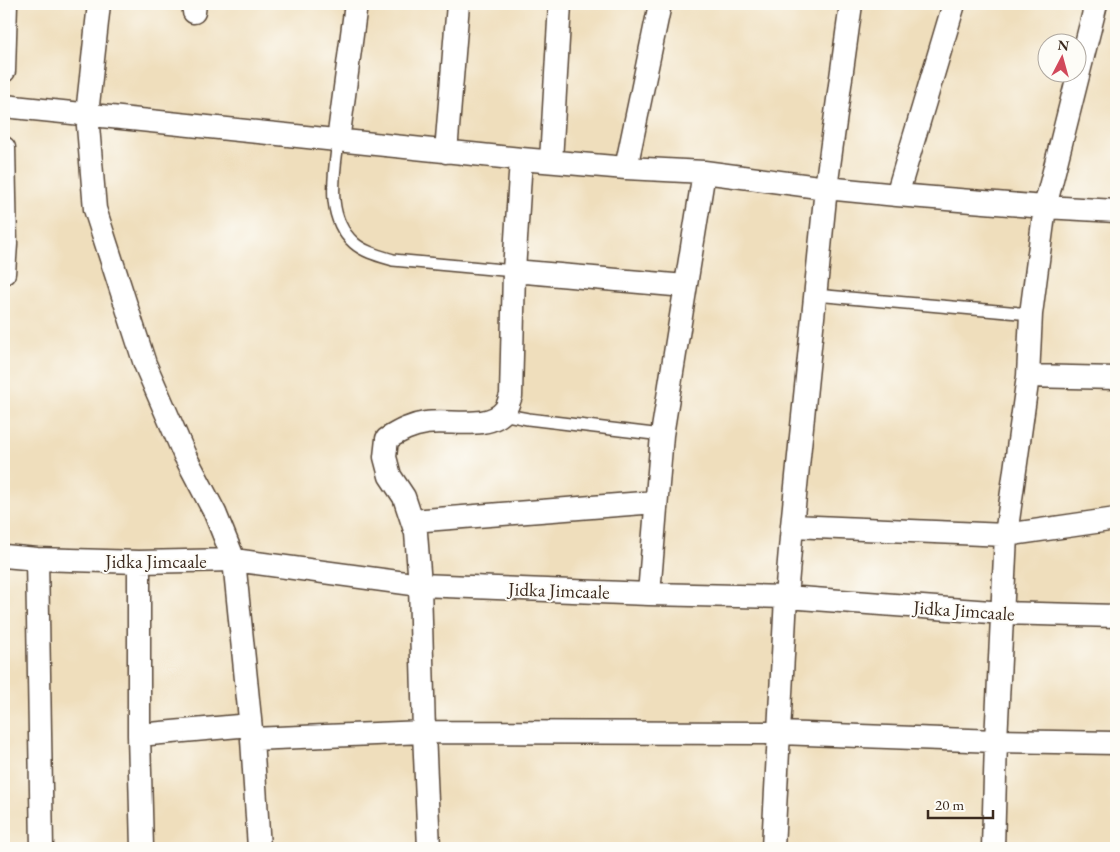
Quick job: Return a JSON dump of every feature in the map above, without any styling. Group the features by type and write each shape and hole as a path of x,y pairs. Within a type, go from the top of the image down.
{"street":[{"path":"4,71 6,4"},
{"path":"99,4 87,114 95,209 142,354 185,456 215,513 234,560 251,732 259,848"},
{"path":"338,141 356,4"},
{"path":"446,152 458,4"},
{"path":"551,161 560,4"},
{"path":"626,168 660,4"},
{"path":"773,848 786,597 792,526 826,188 851,4"},
{"path":"897,194 954,4"},
{"path":"993,848 1006,535 1028,376 1032,314 1044,207 1096,4"},
{"path":"4,106 446,152 626,168 704,172 826,188 1044,207 1116,211"},
{"path":"4,148 6,244 4,273"},
{"path":"429,848 420,585 416,533 404,498 390,476 385,458 387,439 404,428 428,422 483,421 495,418 505,410 511,396 514,271 522,159"},
{"path":"649,594 662,435 704,172"},
{"path":"514,271 685,286"},
{"path":"1028,376 1116,378"},
{"path":"412,522 656,502"},
{"path":"792,526 1006,535 1116,519"},
{"name":"Jidka Jimcaale","path":"4,556 37,559 139,562 234,560 420,585 786,597 1004,613 1116,616"},
{"path":"37,559 42,848"},
{"path":"139,562 139,735 142,848"},
{"path":"139,735 251,732 779,732 996,741 1116,743"}],"lane":[{"path":"338,141 333,202 340,225 354,243 373,254 392,260 514,271"},
{"path":"815,296 1032,314"},
{"path":"500,414 662,435"}]}
